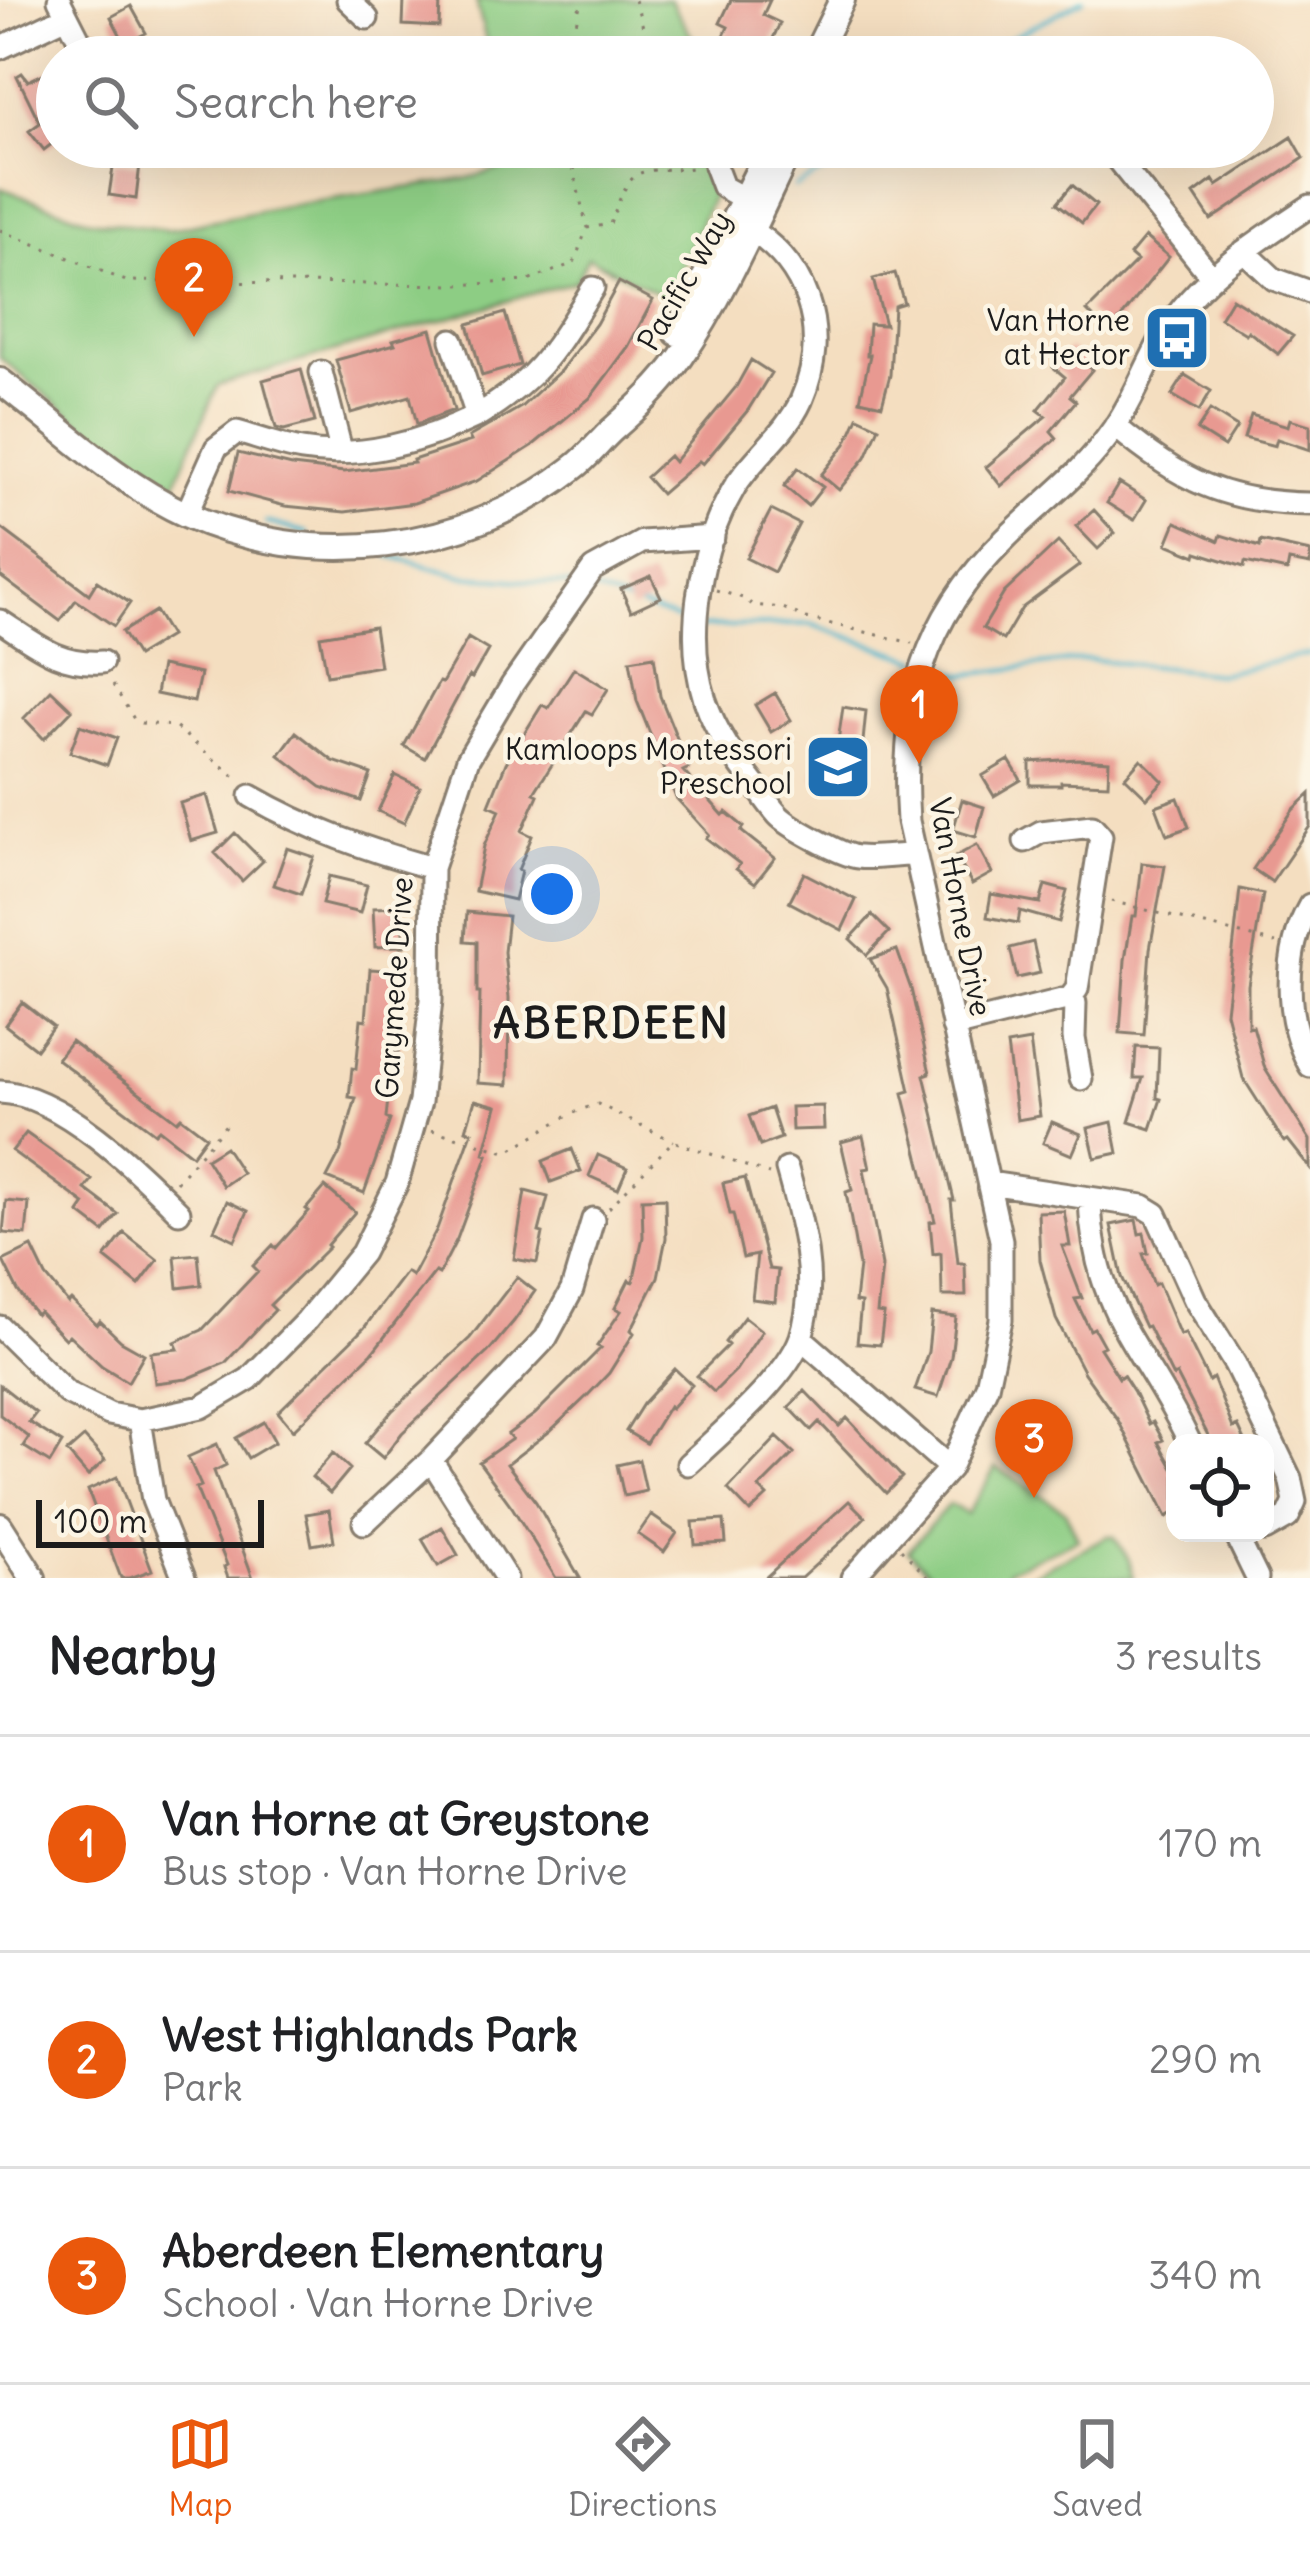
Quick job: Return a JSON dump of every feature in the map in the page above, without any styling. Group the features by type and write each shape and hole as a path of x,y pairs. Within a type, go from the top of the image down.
{"main road":[{"path":"824,36 842,0"},
{"path":"841,36 856,0"},
{"name":"Pacific Way","path":"743,216 762,168"},
{"name":"Pacific Way","path":"0,381 125,481 186,514 259,539 344,548 395,545 464,528 574,468 612,430 668,351 743,216 776,168"},
{"path":"0,1526 33,1578"}],"street":[{"path":"348,0 367,18"},
{"path":"0,48 63,8 77,36"},
{"path":"720,168 723,188 743,216 799,274 813,319 812,364 800,404 734,488 712,537 699,588 698,652 704,698 726,747 781,819 854,857 913,855"},
{"path":"1124,168 1211,276"},
{"name":"Van Horne Drive","path":"852,1578 950,1468 987,1386 1001,1320 1001,1240 913,855 904,770 908,717 927,650 971,574 1050,502 1115,426 1167,327 1211,276 1310,206"},
{"path":"1244,251 1274,279 1310,292"},
{"path":"186,514 215,448 237,432 305,450 341,450 432,437 477,416 539,371 592,288"},
{"path":"452,340 477,416"},
{"path":"321,372 341,450"},
{"path":"1115,426 1169,470 1217,493 1310,504"},
{"name":"Garymede Drive","path":"140,1420 202,1407 249,1379 308,1319 362,1252 397,1183 420,1102 431,1000 432,868 468,759 512,685 593,569 642,542 712,537"},
{"path":"0,621 62,659 75,664 102,662"},
{"path":"249,791 293,821 338,840 432,868"},
{"path":"953,1027 1070,998 1077,989 1101,836 1092,826 1041,832 1025,841"},
{"path":"1310,904 1299,924 1289,990 1298,1046 1310,1066"},
{"path":"1070,998 1075,1004 1074,1039 1081,1079"},
{"path":"0,1092 18,1092 49,1103 171,1204"},
{"path":"688,1464 776,1376 800,1338 808,1277 806,1238 788,1169"},
{"path":"989,1184 1143,1206 1156,1214 1196,1300 1235,1364 1269,1434"},
{"path":"1090,1201 1092,1243 1103,1286 1119,1324 1185,1434"},
{"path":"364,1523 546,1338 572,1290 593,1219"},
{"path":"0,1327 67,1393 110,1414 140,1420 153,1500 184,1578"},
{"path":"800,1338 950,1468"},
{"path":"1274,1445 1295,1502 1288,1517 1274,1524"},
{"path":"431,1460 506,1578"},
{"path":"1251,1542 1257,1578"}],"path":[{"path":"573,36 581,0"},
{"path":"634,0 645,36"},
{"path":"0,230 126,280 457,285 528,281 574,263 587,228 573,168"},
{"path":"587,228 610,224 630,179 649,168"},
{"path":"715,591 721,589 752,605 783,608 914,644"},
{"path":"113,686 134,719 174,726 249,791"},
{"path":"1103,899 1295,949"},
{"path":"430,1129 506,1152 575,1110 598,1104 673,1141 766,1175 788,1169"},
{"path":"171,1204 230,1120"},
{"path":"593,1219 673,1141"},
{"path":"900,1548 928,1578"}],"green space":[{"path":"476,0 670,0 691,36 485,36"},
{"path":"506,168 709,168 712,197 668,298 588,257 576,281 218,385 174,486 108,445 0,358 0,188 90,220 167,230 280,207 465,179"},
{"path":"996,1467 1065,1511 1078,1539 1008,1570 1006,1578 935,1578 908,1551 949,1504 967,1514"},
{"path":"1114,1536 1129,1560 1134,1578 1025,1578"}],"building":[{"path":"404,0 440,0 439,27 403,25"},
{"path":"731,0 770,0 763,15 780,23 774,36 724,36 728,27 720,23"},
{"path":"131,6 146,33 121,36 111,17"},
{"path":"22,73 28,81 36,77 36,115 17,76"},
{"path":"1292,137 1304,158 1211,220 1194,194 1213,180 1217,186 1245,168 1274,168 1274,149"},
{"path":"113,168 140,168 136,199 109,195"},
{"path":"1072,185 1096,205 1082,223 1057,203"},
{"path":"1145,237 1169,257 1109,333 1087,311 1137,261 1130,255"},
{"path":"895,273 904,303 894,306 890,375 882,405 860,400 870,355 869,324 885,325 873,279"},
{"path":"619,282 653,300 628,347 590,398 532,446 477,481 414,503 345,512 285,506 229,491 238,453 344,472 414,463 471,441 469,437 521,407 561,370 596,324"},
{"path":"1232,298 1293,336 1278,354 1248,331 1220,318"},
{"path":"505,313 520,365 482,376 468,324"},
{"path":"431,329 454,410 417,424 410,396 351,413 336,360"},
{"path":"1069,349 1092,370 1070,396 1076,401 1051,431 1057,438 1001,486 986,467 1046,416 1038,410 1065,377 1053,367"},
{"path":"751,360 771,373 748,410 703,464 699,461 661,494 646,477 669,456 674,462 736,387"},
{"path":"301,369 315,422 276,428 263,380"},
{"path":"1185,375 1211,391 1199,411 1172,395"},
{"path":"1210,410 1237,427 1224,447 1197,430"},
{"path":"1251,415 1288,426 1290,419 1310,425 1310,450 1277,439 1275,446 1244,438"},
{"path":"858,417 879,427 866,457 839,490 821,475 846,444"},
{"path":"798,468 823,487 808,506 784,486"},
{"path":"1119,483 1146,500 1134,520 1107,503"},
{"path":"771,510 799,524 774,572 746,558"},
{"path":"1094,510 1115,533 1098,549 1076,526"},
{"path":"1176,522 1219,541 1221,535 1260,547 1261,541 1310,552 1310,565 1289,561 1287,571 1245,562 1244,567 1197,552 1196,556 1167,544"},
{"path":"0,527 89,594 97,581 130,603 114,626 76,600 60,621 0,576"},
{"path":"1058,542 1080,565 1022,608 1003,640 983,628 1004,593"},
{"path":"651,576 661,597 631,611 621,589"},
{"path":"155,611 170,636 137,656 122,632"},
{"path":"374,627 380,666 327,675 320,636"},
{"path":"468,638 488,650 425,758 404,746"},
{"path":"654,656 660,696 689,768 683,771 723,815 726,812 775,858 755,883 736,869 740,864 706,838 709,834 676,798 637,701 630,660"},
{"path":"161,666 200,674 194,702 156,694"},
{"path":"574,668 608,689 592,714 586,711 534,793 538,795 522,831 532,836 518,870 514,900 475,891 484,846 500,810 489,805 506,763 542,705 548,708"},
{"path":"51,690 72,710 44,739 24,718"},
{"path":"775,693 791,720 771,732 755,705"},
{"path":"843,707 866,711 859,782 853,781 852,786 821,784 821,778 814,778 816,754 836,755"},
{"path":"80,725 117,738 107,765 70,752"},
{"path":"296,732 333,761 371,774 361,801 321,787 279,755"},
{"path":"1141,759 1163,781 1147,798 1125,777"},
{"path":"1009,760 1021,780 994,796 982,776"},
{"path":"1109,761 1108,784 1030,785 1030,762"},
{"path":"395,775 420,787 404,823 378,811"},
{"path":"1310,794 1310,826 1272,882 1253,869 1293,810"},
{"path":"207,795 218,833 191,841 180,803"},
{"path":"1178,798 1189,827 1167,835 1156,806"},
{"path":"962,800 984,807 976,837 953,830"},
{"path":"235,833 263,861 242,881 215,853"},
{"path":"977,845 992,873 972,884 956,856"},
{"path":"287,848 314,857 301,894 274,885"},
{"path":"1142,863 1165,866 1150,949 1144,1035 1120,1033 1125,960"},
{"path":"804,873 856,900 842,930 789,902"},
{"path":"329,876 367,885 360,913 322,904"},
{"path":"1045,885 1067,891 1059,922 1020,911 1018,923 987,917 991,894 1040,903"},
{"path":"1240,889 1263,894 1248,985 1248,1027 1253,1026 1265,1069 1310,1140 1310,1168 1288,1140 1284,1142 1243,1078 1226,1012"},
{"path":"401,907 404,946 375,947 373,908"},
{"path":"467,912 508,916 504,952 509,998 508,1085 478,1083 477,942 465,941"},
{"path":"872,915 889,932 867,955 850,939"},
{"path":"1033,942 1040,973 1017,978 1010,948"},
{"path":"897,950 930,1073 924,1075 954,1200 958,1263 965,1263 966,1296 942,1296 941,1253 933,1254 930,1222 935,1221 903,1093 910,1091 887,988 870,959"},
{"path":"370,969 398,971 394,1023 401,1024 398,1052 393,1051 386,1118 390,1120 364,1193 327,1178 340,1153 356,1098 349,1097 352,1068 356,1069 361,1019 366,1020"},
{"path":"22,1002 53,1026 36,1049 5,1025"},
{"path":"71,1041 177,1121 181,1117 206,1136 192,1155 57,1059"},
{"path":"1030,1041 1040,1116 1017,1120 1007,1045"},
{"path":"1136,1047 1159,1048 1157,1098 1161,1099 1151,1129 1129,1122 1143,1078 1134,1078"},
{"path":"475,1100 497,1106 484,1154 488,1155 439,1274 435,1272 372,1353 293,1430 278,1412 364,1328 406,1272 412,1276 437,1229 472,1132 466,1130"},
{"path":"823,1106 824,1129 792,1130 791,1107"},
{"path":"771,1108 781,1138 760,1146 749,1116"},
{"path":"1052,1122 1081,1134 1072,1155 1043,1143"},
{"path":"1112,1122 1118,1153 1095,1158 1088,1128"},
{"path":"26,1133 92,1180 85,1189 118,1214 104,1232 79,1213 85,1204 12,1151"},
{"path":"863,1136 870,1168 864,1169 882,1266 877,1313 884,1314 880,1345 857,1343 859,1266 846,1192 852,1190 841,1142"},
{"path":"225,1147 242,1173 223,1186 206,1159"},
{"path":"572,1149 581,1171 551,1182 543,1161"},
{"path":"598,1155 627,1168 618,1189 589,1176"},
{"path":"745,1178 769,1269 778,1270 775,1302 752,1299 757,1255 743,1258 730,1214 723,1183"},
{"path":"325,1187 355,1212 329,1247 270,1305 275,1310 225,1363 187,1379 155,1383 151,1352 178,1349 175,1342 202,1330 258,1271 253,1266 273,1245 276,1248"},
{"path":"525,1191 548,1197 537,1263 514,1259"},
{"path":"665,1198 666,1238 658,1277 631,1330 634,1333 609,1373 587,1396 507,1464 536,1502 580,1578 556,1578 479,1462 512,1439 508,1434 535,1414 601,1348 597,1346 621,1311 615,1308 629,1280 633,1282 643,1237 642,1199"},
{"path":"6,1201 29,1203 26,1235 3,1233"},
{"path":"227,1201 248,1211 235,1240 214,1230"},
{"path":"1064,1211 1070,1246 1062,1246 1082,1298 1075,1299 1104,1346 1100,1348 1119,1378 1123,1375 1163,1440 1158,1442 1166,1456 1166,1515 1118,1420 1084,1373 1056,1319 1040,1260 1038,1212"},
{"path":"1136,1220 1139,1234 1144,1233 1148,1253 1143,1254 1154,1285 1158,1283 1180,1335 1185,1333 1209,1381 1213,1378 1233,1428 1238,1426 1242,1434 1207,1434 1145,1327 1122,1277 1111,1225"},
{"path":"124,1233 158,1260 139,1285 105,1258"},
{"path":"32,1247 46,1276 68,1303 71,1300 97,1325 100,1321 144,1354 128,1382 102,1366 69,1335 65,1339 39,1312 36,1315 18,1291 3,1261"},
{"path":"198,1254 201,1285 178,1288 175,1256"},
{"path":"517,1277 535,1291 514,1321 383,1458 365,1443 470,1338"},
{"path":"932,1314 956,1317 951,1357 938,1397 915,1390 928,1352"},
{"path":"744,1317 762,1331 736,1370 714,1392 697,1376 728,1345 725,1342"},
{"path":"675,1369 692,1385 669,1406 646,1443 626,1431"},
{"path":"0,1385 36,1413 29,1422 62,1443 50,1463 23,1446 29,1437 0,1415"},
{"path":"805,1391 839,1426 847,1418 902,1477 886,1493 819,1422 811,1430 789,1407"},
{"path":"264,1422 275,1442 248,1458 236,1438"},
{"path":"84,1437 105,1460 88,1476 67,1452"},
{"path":"777,1437 794,1453 759,1488 767,1496 750,1512 728,1489"},
{"path":"217,1444 226,1465 214,1471 253,1578 228,1578 196,1488 201,1486 188,1457"},
{"path":"333,1453 350,1469 330,1493 312,1477"},
{"path":"639,1460 646,1491 624,1496 617,1465"},
{"path":"117,1477 152,1570 130,1578 121,1578 88,1490"},
{"path":"849,1501 865,1517 843,1540 801,1578 765,1578"},
{"path":"329,1510 334,1541 312,1545 306,1514"},
{"path":"651,1515 677,1533 664,1552 638,1534"},
{"path":"724,1520 726,1543 695,1545 693,1522"},
{"path":"442,1527 458,1555 438,1566 422,1539"}],"waterway":[{"path":"1014,36 1083,0"},
{"path":"795,187 832,168"},
{"path":"266,522 307,533"},
{"path":"387,555 463,576 571,585"},
{"path":"588,589 628,603"},
{"path":"639,606 690,624"},
{"path":"701,627 810,624 918,660"},
{"path":"929,663 964,675 1087,659 1220,674 1310,654"}],"place":[{"name":"West Highlands Park","path":"194,337"},
{"name":"Van Horne at Hector","path":"1177,338"},
{"name":"Van Horne at Greystone","path":"919,764"},
{"name":"Kamloops Montessori Preschool","path":"838,767"},
{"name":"Aberdeen Elementary","path":"1034,1498"}],"district":[{"name":"ABERDEEN","path":"612,1023"}]}
